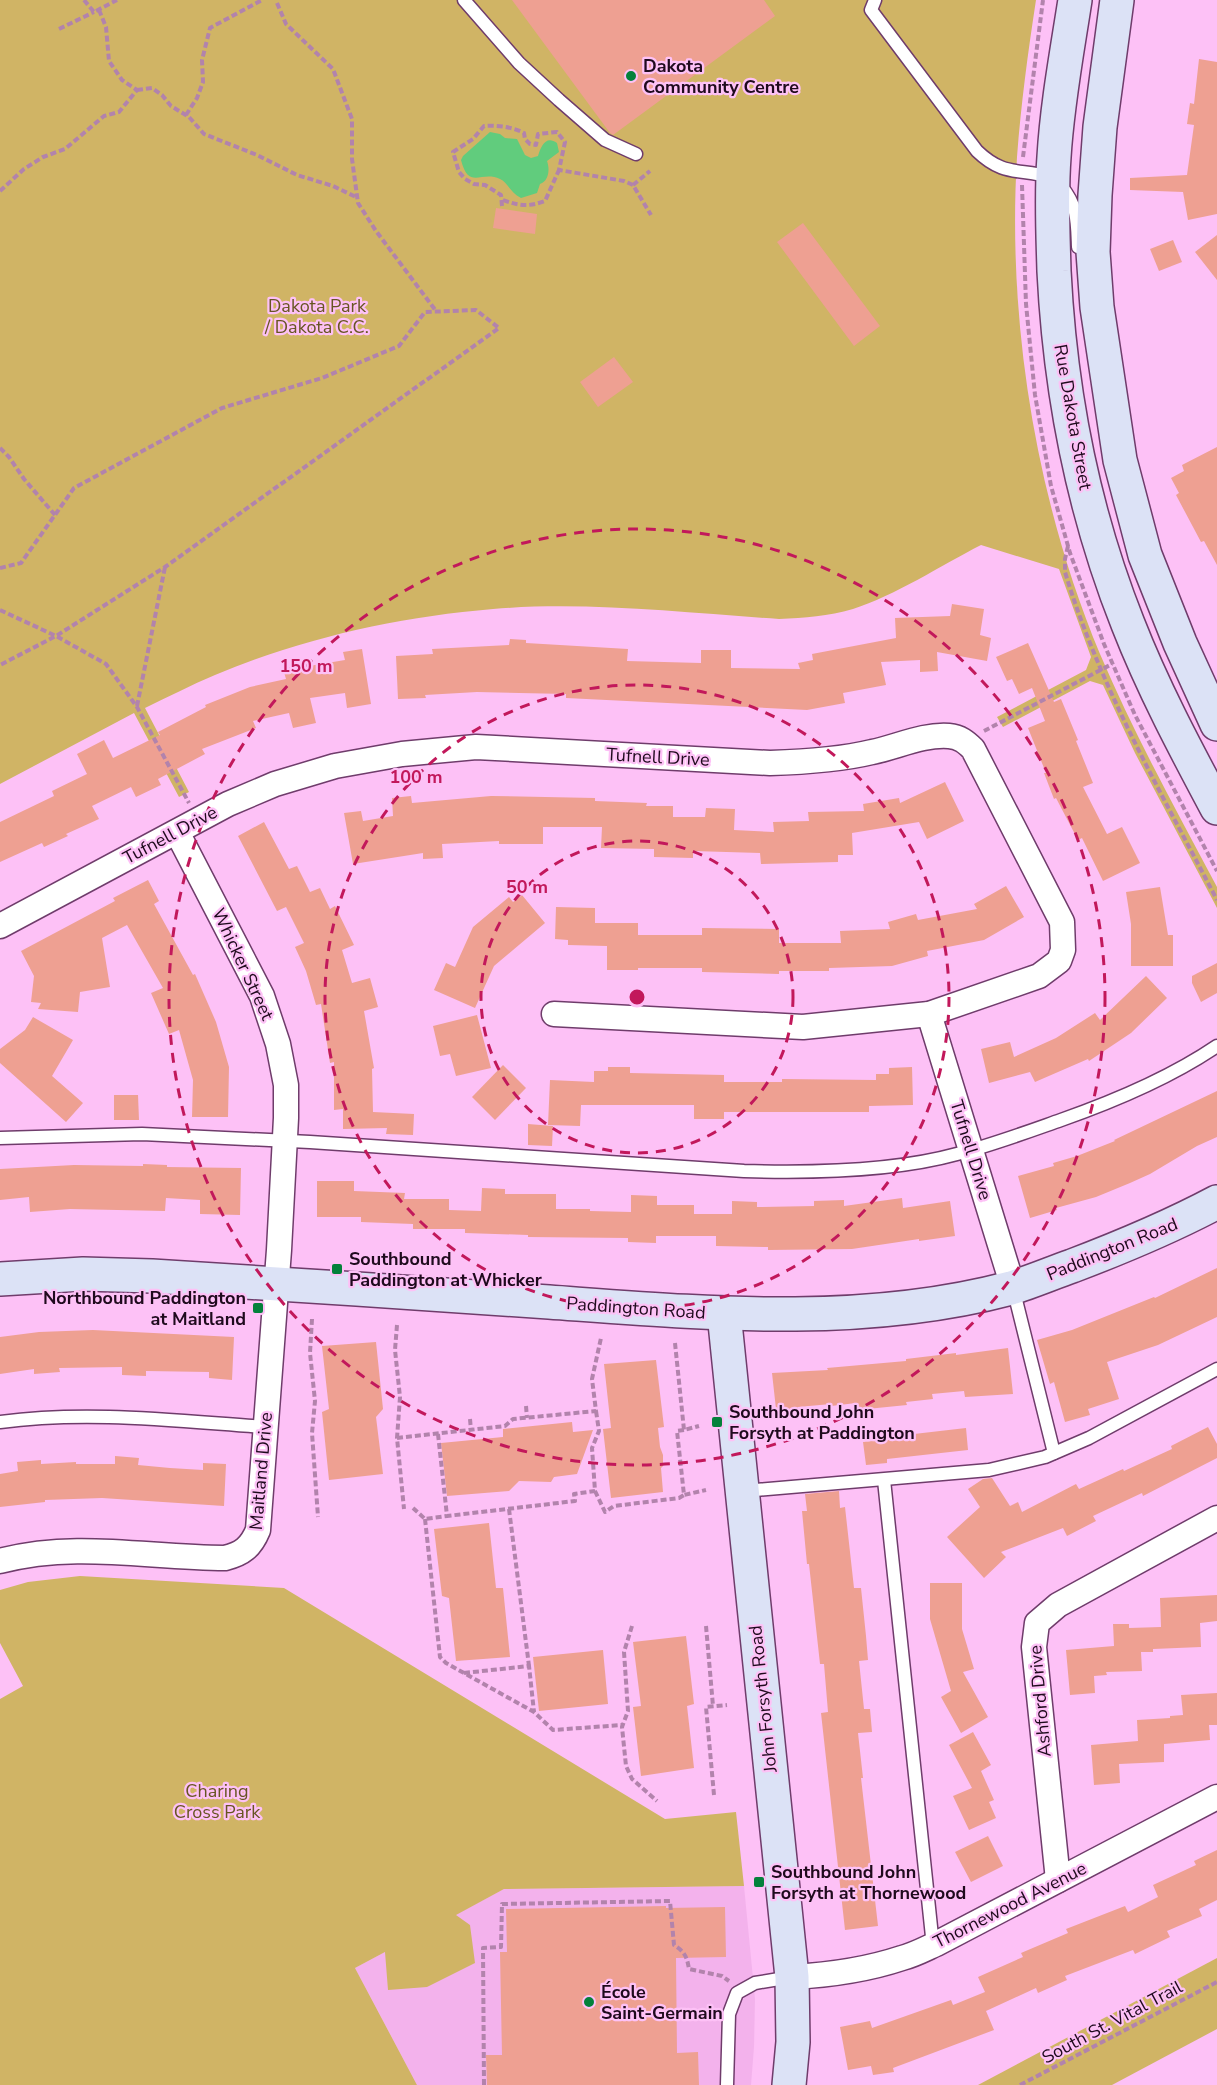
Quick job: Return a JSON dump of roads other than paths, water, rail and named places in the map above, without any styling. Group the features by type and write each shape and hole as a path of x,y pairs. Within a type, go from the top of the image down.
{"street":[{"name":"Rue Dakota Street","path":"1075,0 1059,101 1053,178 1053,251 1059,339 1072,431 1087,500 1110,576 1132,635 1170,718 1217,808"},
{"path":"1117,0 1100,127 1095,195 1093,252 1098,318 1120,460 1145,555 1188,661 1217,723"},
{"name":"Tufnell Drive","path":"0,927 236,800 284,781 335,766 402,754 476,747 770,763 816,761 871,753 938,736 956,737 973,749 1062,922 1063,950 1059,961 1040,975 929,1014 1012,1287"},
{"name":"Whicker Street","path":"177,832 262,996 282,1063 286,1085 285,1141 275,1284"},
{"path":"554,1014 803,1027 929,1014"},
{"name":"Paddington Road","path":"0,1279 83,1274 152,1276 724,1313 828,1313 885,1310 952,1300 1012,1287 1128,1245 1178,1223 1217,1202"},
{"name":"Maitland Drive","path":"0,1562 46,1552 86,1550 211,1558 235,1556 246,1550 253,1542 258,1530 275,1284"},
{"name":"John Forsyth Road","path":"724,1313 792,1977 793,2042 789,2085"},
{"name":"Ashford Drive","path":"1058,1880 1034,1647 1037,1623 1058,1605 1217,1518"},
{"name":"Thornewood Avenue","path":"792,1977 826,1975 873,1967 933,1946 1217,1797"}],"lane":[{"path":"464,0 519,63 560,100 605,140 636,154"},
{"path":"875,0 871,10 978,151 999,168 1053,178 1072,200 1076,212 1079,259"},
{"path":"1083,288 1084,297 1098,318"},
{"path":"0,1138 142,1134 767,1171 867,1168 955,1155 1104,1105 1193,1062 1217,1046"},
{"path":"1012,1287 1054,1453"},
{"path":"742,1491 989,1470 1054,1453 1089,1438 1217,1369"},
{"path":"0,1422 61,1416 116,1417 265,1427"},
{"path":"884,1480 933,1946"},
{"path":"727,2085 729,2014 737,1993 755,1983 792,1977"}],"place":[{"name":"Dakota Community Centre","path":"631,76"},
{"name":"Southbound Paddington at Whicker","path":"337,1269"},
{"name":"Northbound Paddington at Maitland","path":"258,1308"},
{"name":"Southbound John Forsyth at Paddington","path":"717,1422"},
{"name":"Southbound John Forsyth at Thornewood","path":"759,1882"},
{"name":"École Saint-Germain","path":"589,2002"}],"park label":[{"name":"Dakota Park / Dakota C.C.","path":"317,316"},
{"name":"Charing Cross Park","path":"217,1801"}]}
